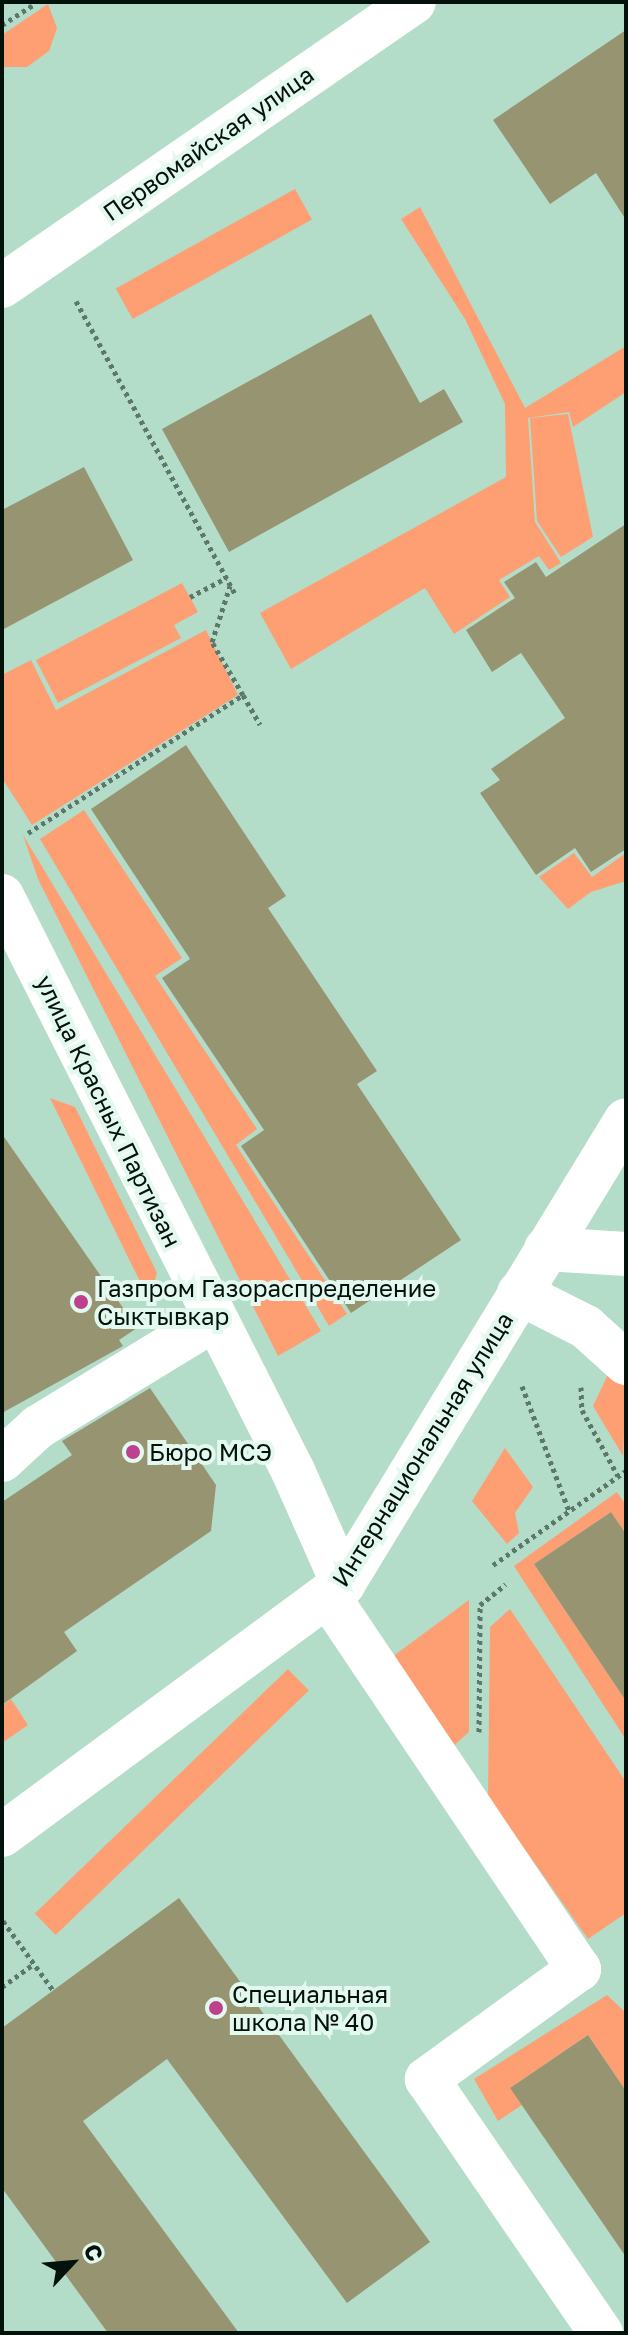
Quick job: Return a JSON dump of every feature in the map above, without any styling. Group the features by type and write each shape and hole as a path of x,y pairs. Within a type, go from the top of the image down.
{"street":[{"name":"Первомайская улица","path":"2,286 414,2"},
{"name":"улица Красных Партизан","path":"2,896 213,1320 335,1590 579,1969 427,2079 601,2333"},
{"name":"Интернациональная улица","path":"2,1835 335,1590 626,1120"},
{"path":"546,1249 626,1254"},
{"path":"519,1293 586,1327 626,1363"},
{"path":"2,1460 38,1427 213,1320"}],"path":[{"path":"2,25 34,4"},
{"path":"76,301 235,594"},
{"path":"190,597 226,578"},
{"path":"230,586 212,642 260,724"},
{"path":"28,833 243,695"},
{"path":"579,1373 582,1410 618,1476"},
{"path":"522,1386 569,1511"},
{"path":"493,1565 626,1471"},
{"path":"478,1748 480,1605 506,1584"},
{"path":"3,1921 53,1990"},
{"path":"2,1987 34,1964"}],"shaded area":[{"path":"48,4 57,28 49,51 27,67 2,67 2,35"},
{"path":"295,189 312,220 133,319 116,288"},
{"path":"420,207 525,408 626,346 626,392 573,427 569,412 528,418 535,522 561,563 549,570 539,556 499,580 510,597 454,634 425,588 291,669 260,613 506,477 505,404 465,319 401,219"},
{"path":"568,414 593,537 561,557 537,521 530,418"},
{"path":"182,583 198,612 174,625 181,638 58,703 36,660"},
{"path":"206,630 238,695 32,825 2,778 2,675 31,660 56,710"},
{"path":"84,810 182,958 155,976 257,1129 236,1145 347,1314 329,1326 40,839"},
{"path":"23,835 321,1331 278,1356 38,879"},
{"path":"574,853 592,877 626,853 626,881 591,892 568,909 539,877"},
{"path":"50,1098 75,1107 157,1273 149,1300"},
{"path":"611,1368 626,1385 623,1456 593,1406"},
{"path":"505,1448 533,1487 515,1513 519,1533 507,1544 472,1501"},
{"path":"617,1492 626,1505 626,1534 611,1512 534,1564 626,1701 626,1740 514,1566"},
{"path":"469,1600 469,1732 453,1746 392,1657"},
{"path":"510,1609 626,1782 626,1913 588,1939 488,1797 490,1627"},
{"path":"288,1669 309,1691 56,1935 35,1914"},
{"path":"11,1699 28,1725 2,1743 2,1706"},
{"path":"607,1995 626,2013 626,2091 588,2035 510,2088 522,2105 498,2121 474,2079"}],"building":[{"path":"626,30 626,220 596,173 550,204 493,120"},
{"path":"371,314 420,403 444,389 463,422 229,552 162,429"},
{"path":"84,467 133,560 2,630 2,510"},
{"path":"626,524 626,849 591,872 575,848 536,875 480,793 500,780 491,769 565,718 521,653 492,672 466,630 515,598 504,582 536,562 546,577"},
{"path":"186,745 286,896 268,908 377,1071 357,1084 461,1240 351,1313 241,1146 264,1130 162,978 190,959 91,809"},
{"path":"2,1134 137,1328 119,1340 123,1346 2,1413"},
{"path":"150,1388 216,1485 211,1531 64,1632 77,1651 2,1705 2,1502 72,1455 62,1441"},
{"path":"611,1512 626,1534 626,1701 534,1564"},
{"path":"179,1898 430,2242 347,2303 167,2059 83,2121 239,2333 108,2333 2,2188 2,2028"},
{"path":"588,2035 626,2091 626,2257 510,2088"}],"place":[{"name":"Газпром Газораспределение Сыктывкар","path":"81,1302"},
{"name":"Бюро МСЭ","path":"133,1452"},
{"name":"Специальная школа № 40","path":"216,2008"}]}
